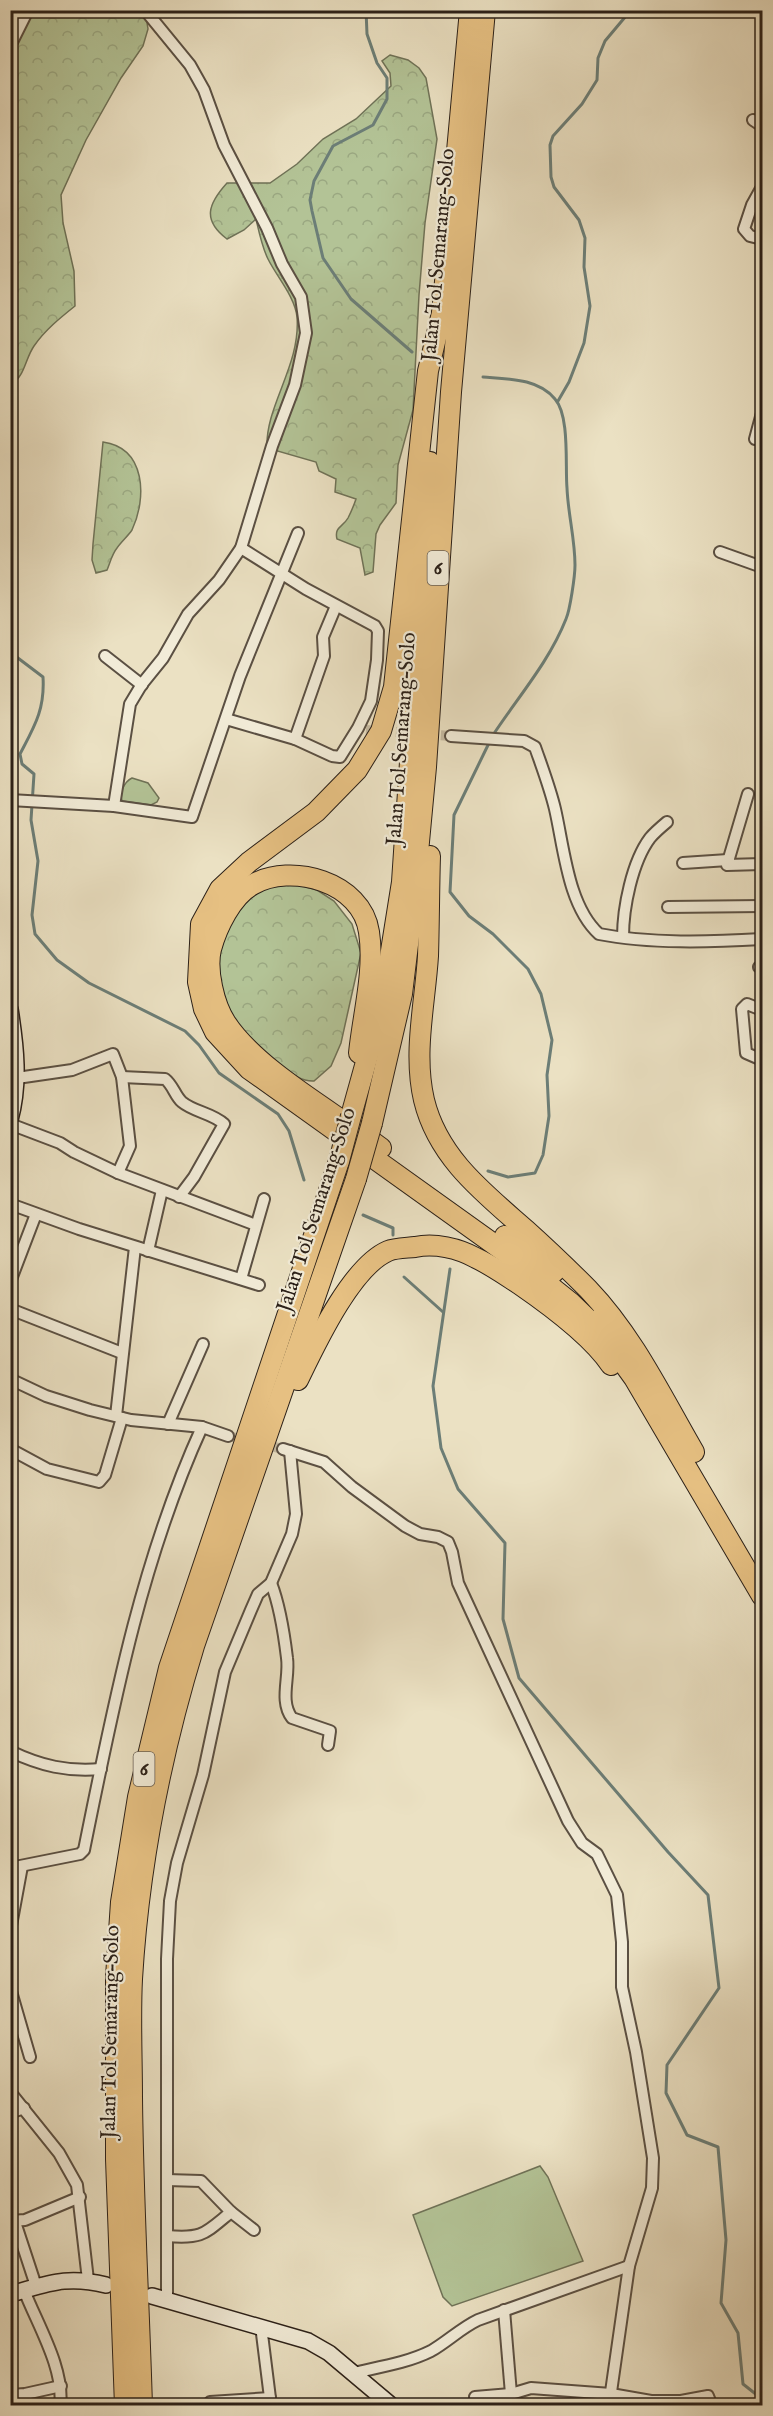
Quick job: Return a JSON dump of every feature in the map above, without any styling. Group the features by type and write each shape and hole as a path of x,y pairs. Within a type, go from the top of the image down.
{"highway":[{"name":"Jalan Tol Semarang–Solo","path":"125,2406 116,2159 116,1977 121,1902 138,1797 169,1668 339,1161 383,1001 402,882 442,313 470,10"},
{"name":"Jalan Tol Semarang–Solo","path":"142,2406 132,2068 132,1981 152,1806 173,1716 194,1646 356,1179 372,1123 402,994 426,767 451,392 485,10"},
{"path":"442,313 428,372 394,687 381,731 357,770 316,812 249,862 220,889 201,924 198,982 204,1009 215,1032 249,1069 530,1269 570,1302 593,1325 634,1378 762,1596"},
{"path":"426,767 430,824 428,957 420,1054 424,1101 436,1133 454,1163 491,1201 526,1230 588,1290 635,1352 762,1570"},
{"path":"352,1114 371,958 369,929 360,909 342,890 320,879 292,875 271,877 251,885 241,895 226,914 211,949 211,974 216,999 224,1021 241,1042 270,1067 405,1167 532,1254 583,1296 635,1352"},
{"path":"247,1492 316,1342 343,1295 374,1261 388,1251 426,1245 455,1249 475,1257 542,1300 576,1328 608,1361 631,1396 689,1471"}],"main road":[{"path":"10,1009 17,1054 17,1078 10,1122"},
{"path":"24,2290 57,2280 74,2278 106,2284"},
{"path":"159,2298 261,2326 320,2346 353,2373 377,2400 392,2406"}],"street":[{"path":"10,46 28,10"},
{"path":"114,806 130,704 164,658 188,614 219,580 241,548 272,446 297,376 306,333 301,297 282,264 257,207 224,145 204,90 190,65 145,10"},
{"path":"762,187 752,205 744,229 750,236 762,239"},
{"path":"754,439 762,413"},
{"path":"10,800 114,806 192,817 240,676 297,533"},
{"path":"226,719 295,739 340,758 362,729 371,701 378,631 375,626 336,606 241,548"},
{"path":"720,552 762,567"},
{"path":"295,739 324,656 323,637 336,606"},
{"path":"105,656 142,685"},
{"path":"451,736 524,741 535,747 554,806 573,892 585,915 599,934 691,941 762,939"},
{"path":"748,794 728,866 762,864"},
{"path":"623,937 624,907 634,872 649,839 667,822"},
{"path":"683,863 728,860"},
{"path":"668,908 762,906"},
{"path":"762,1010 747,1004 742,1010 745,1052 762,1060"},
{"path":"17,1078 72,1070 111,1053 114,1055 122,1077 130,1146 118,1173"},
{"path":"122,1077 165,1079 171,1083 179,1100 224,1124 194,1177 178,1197"},
{"path":"10,1122 60,1143 118,1173 256,1225"},
{"path":"148,1251 162,1190"},
{"path":"241,1280 264,1199"},
{"path":"10,1204 135,1247 258,1285"},
{"path":"10,1282 36,1214"},
{"path":"10,1449 47,1469 99,1482 105,1475 119,1417 122,1353 135,1247"},
{"path":"10,1309 122,1353"},
{"path":"168,1424 203,1344"},
{"path":"10,1379 46,1396 119,1417 202,1427 228,1436"},
{"path":"10,1931 16,1867 83,1852 123,1664 156,1551 190,1453 202,1427"},
{"path":"159,2298 167,2236 167,1959 172,1891 177,1863 203,1775 225,1672 258,1594 271,1583 292,1534 296,1514 287,1450 324,1462 352,1487 414,1531 448,1542 458,1583 568,1821 582,1843 597,1854 617,1895 622,1942 622,1987 636,2052 654,2175 629,2266 609,2406"},
{"path":"271,1583 276,1594 288,1660 285,1707 292,1718 330,1731 327,1745"},
{"path":"10,1751 36,1763 60,1769 101,1769"},
{"path":"10,1988 30,2057"},
{"path":"10,2092 59,2153 77,2185 88,2280"},
{"path":"10,2113 24,2108"},
{"path":"167,2180 201,2181 231,2212 254,2230"},
{"path":"60,2406 61,2386 56,2366 24,2290 13,2222 80,2197"},
{"path":"167,2236 191,2238 200,2236 231,2212"},
{"path":"353,2373 416,2358 434,2349 462,2328 504,2310 629,2266"},
{"path":"504,2310 511,2394"},
{"path":"210,2402 270,2402 261,2326"},
{"path":"10,2395 61,2386"},
{"path":"475,2397 511,2394 531,2388 611,2394 651,2401 681,2401 708,2396 712,2406"}],"green space":[{"path":"145,10 148,29 143,46 121,78 86,140 61,195 63,223 74,271 75,306 38,340 19,377 11,385 10,47 19,39 23,28 17,24 11,27 11,11"},
{"path":"390,55 408,60 419,68 426,78 437,139 425,223 413,410 398,465 396,503 376,534 373,572 365,575 360,548 337,539 336,535 338,529 348,518 356,499 335,492 336,479 319,471 316,462 267,448 271,417 294,352 297,317 293,302 266,254 256,219 244,230 227,239 214,225 210,212 215,198 227,183 270,183 297,164 323,139 356,119 391,86 390,73 382,61"},
{"path":"103,442 117,446 128,454 135,464 141,490 140,504 132,530 115,550 107,570 96,573 92,560"},
{"path":"132,778 148,783 159,798 157,802 151,805 122,801 123,788"},
{"path":"284,881 317,890 334,901 352,924 361,953 341,1043 331,1066 314,1081 308,1081 292,1074 259,1050 247,1038 229,1013 219,984 217,968 219,944 241,899"},
{"path":"540,2166 548,2177 583,2261 452,2306 443,2297 413,2215"}],"waterway":[{"path":"366,10 367,34 377,63 387,78 387,99 373,125 333,146 314,181 310,200 323,258 351,299 412,352"},
{"path":"558,401 569,382 584,343 590,306 584,267 585,238 579,220 554,187 551,177 550,145 553,136 582,104 597,80 598,58 605,41 631,10"},
{"path":"483,377 531,383 548,392 560,407 565,429 568,498 575,565 569,608 559,635 542,665 493,735"},
{"path":"10,652 43,677 40,709 20,754 22,764 34,774 31,820 38,861 32,915 35,934 57,960 89,983 185,1031 199,1045 219,1073 278,1114 289,1131 304,1180"},
{"path":"488,1171 508,1177 535,1173 543,1155 549,1116 547,1075 552,1040 541,994 528,969 493,934 469,916 450,892 454,815 490,741"},
{"path":"363,1215 393,1228 393,1235"},
{"path":"450,1269 433,1386 441,1448 458,1489 505,1543 503,1619 519,1678 668,1852 708,1895 719,1988 667,2065 666,2093 687,2135 718,2147 726,2240 721,2303 738,2333 743,2384 762,2399"},
{"path":"404,1277 443,1312"}],"tunnel":[{"path":"366,730 451,736"},
{"path":"228,1436 283,1449"}]}
